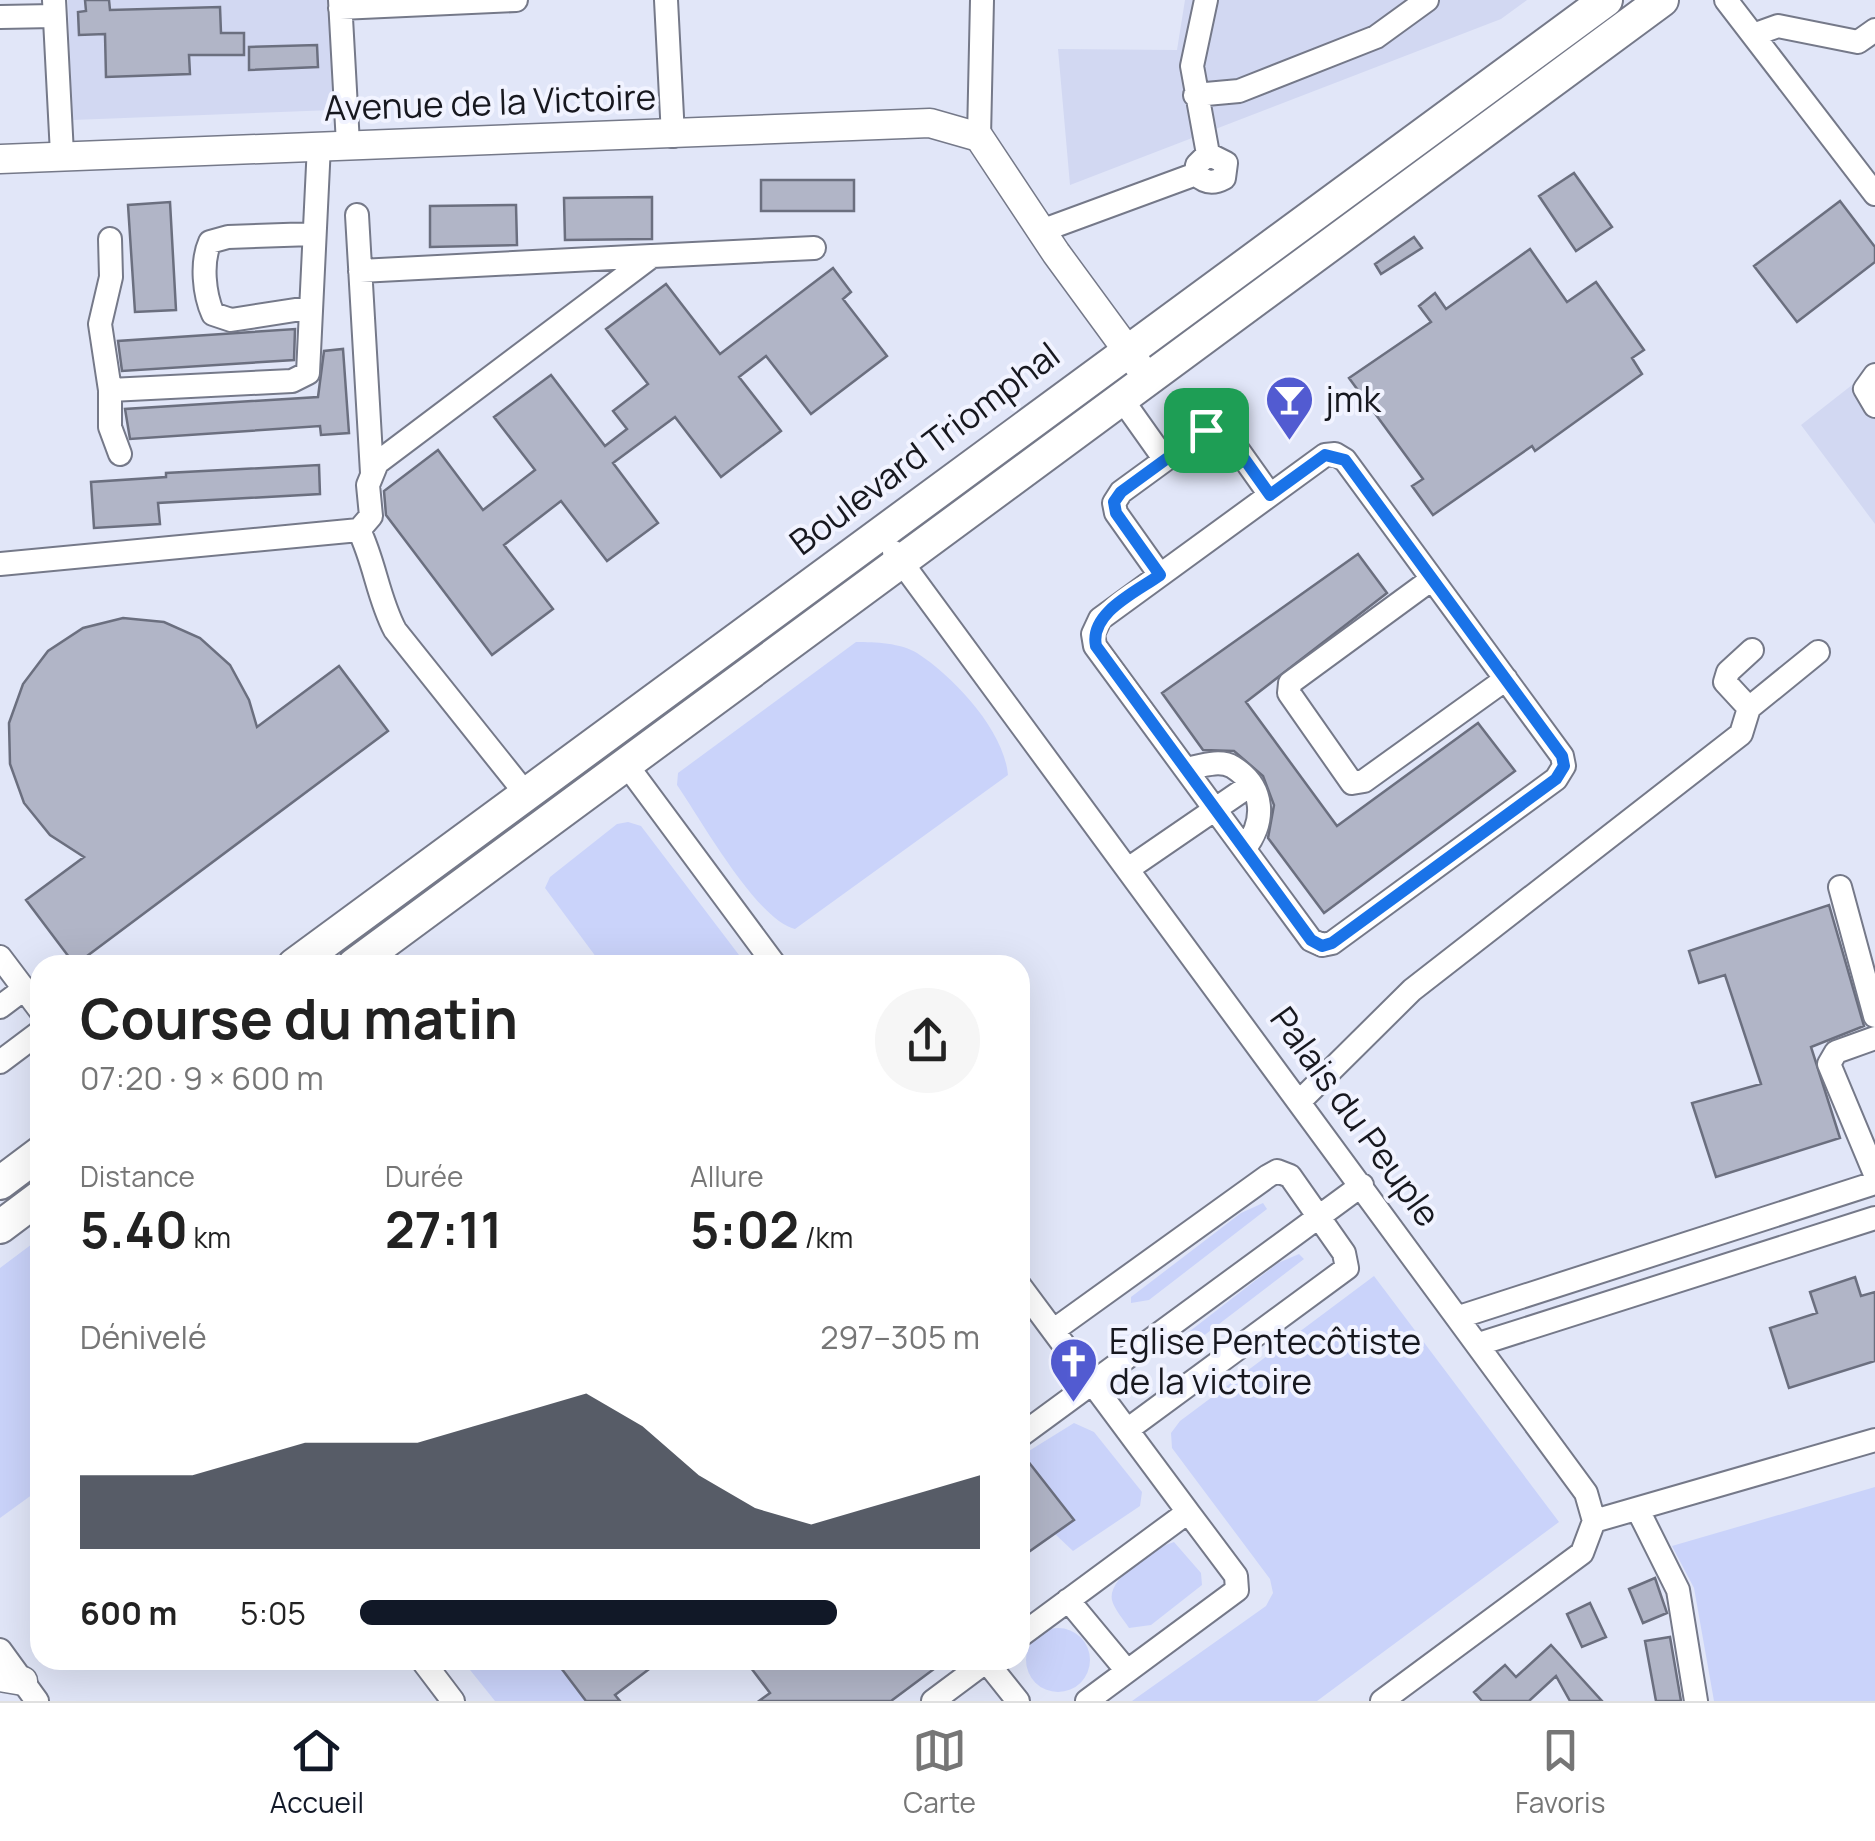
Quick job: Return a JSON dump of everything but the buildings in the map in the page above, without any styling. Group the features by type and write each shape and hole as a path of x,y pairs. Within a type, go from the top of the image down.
{"highway":[{"path":"368,955 1662,0"},
{"name":"Boulevard Triomphal","path":"308,955 1589,5"},
{"path":"0,1183 30,1160"},
{"path":"0,1227 30,1205"}],"main road":[{"name":"Avenue de la Victoire","path":"0,158 674,136 902,122 930,123 979,137"},
{"path":"979,137 1040,231 1148,378"}],"street":[{"path":"348,144 340,4 516,0"},
{"path":"666,0 674,136"},
{"path":"979,137 982,0"},
{"path":"1040,231 1202,155 1192,66 1206,0"},
{"path":"1195,95 1239,91 1376,38 1426,0"},
{"path":"1726,0 1875,194"},
{"path":"0,18 54,8 62,154"},
{"path":"1753,35 1778,26 1858,42 1875,30"},
{"path":"110,390 292,381 308,373 308,308 319,146"},
{"path":"0,564 359,530 370,516 372,472 357,215"},
{"path":"308,308 231,320 213,314 208,301 205,252 210,242 228,237 313,234"},
{"path":"110,239 110,277 100,324 110,390 110,427 120,454"},
{"path":"360,272 814,248"},
{"path":"372,472 397,447 652,256"},
{"path":"1875,375 1864,388 1875,406"},
{"path":"1121,398 1165,460"},
{"path":"1160,575 1116,513 1114,502 1121,492 1206,430 1226,433 1270,495"},
{"path":"1335,454 1345,460 1562,756 1564,766 1556,779 1332,943 1322,946 1311,940 1096,646 1093,634 1100,619 1160,575 1325,455 1335,454"},
{"path":"359,530 370,553 384,609 395,630 526,794"},
{"name":"Palais du Peuple","path":"879,533 1479,1344 1586,1493 1594,1521"},
{"path":"1432,579 1290,683 1289,693 1352,783 1364,781 1506,680"},
{"path":"1749,708 1725,682 1728,672 1752,650"},
{"path":"1300,1100 1412,990 1740,734 1749,708 1818,652"},
{"path":"1187,769 1213,763 1233,767 1249,786 1262,810 1260,828 1245,848"},
{"path":"626,764 768,955"},
{"path":"1128,869 1249,786"},
{"path":"1840,886 1875,1016"},
{"path":"0,957 30,998"},
{"path":"0,1007 24,990"},
{"path":"1875,1038 1836,1052 1829,1064 1868,1139 1875,1174"},
{"path":"0,1062 30,1040"},
{"path":"1054,1330 1277,1171 1290,1176 1348,1260 1342,1275 1126,1430"},
{"path":"1458,1317 1875,1182"},
{"path":"1030,1429 1362,1184"},
{"path":"1479,1344 1875,1218"},
{"path":"1030,1299 1236,1576 1238,1590 1088,1701"},
{"path":"1382,1701 1582,1553 1594,1521 1875,1440"},
{"path":"1638,1510 1678,1590 1696,1701"},
{"path":"1030,1628 1188,1512"},
{"path":"1068,1600 1127,1672"},
{"path":"0,1650 20,1686"},
{"path":"430,1670 453,1701"},
{"path":"934,1701 975,1670"},
{"path":"994,1670 1018,1701"}],"shaded area":[{"path":"68,0 328,0 333,110 72,120"},
{"path":"1185,0 1527,0 1501,19 1070,185 1058,49 1177,50"},
{"path":"1875,367 1875,524 1801,425"},
{"path":"856,642 911,650 946,676 987,723 1008,775 795,929 780,921 747,889 677,785 678,773"},
{"path":"617,824 641,826 739,955 595,955 545,888 550,877"},
{"path":"1263,1203 1267,1209 1149,1300 1131,1303 1131,1297 1241,1213"},
{"path":"30,1246 30,1496 0,1518 0,1268"},
{"path":"1299,1254 1304,1259 1185,1350 1168,1353 1168,1348 1278,1263"},
{"path":"1374,1276 1559,1522 1317,1701 1132,1701 1266,1606 1273,1593 1270,1579 1172,1448 1171,1433 1180,1421"},
{"path":"1074,1423 1094,1432 1142,1492 1140,1506 1073,1551 1055,1534 1074,1519 1030,1462 1030,1450"},
{"path":"1875,1487 1875,1701 1714,1701 1694,1588 1672,1546"},
{"path":"1174,1542 1201,1573 1202,1585 1151,1625 1129,1628 1117,1611 1112,1591 1125,1573 1145,1557"},
{"path":"1046,1630 1070,1630 1088,1648 1088,1672 1070,1690 1046,1690 1028,1672 1030,1645"},
{"path":"470,1670 563,1670 586,1701 495,1701"}],"place":[{"name":"jmk","path":"1290,442"},
{"name":"Eglise Pentecôtiste de la victoire","path":"1074,1404"}],"route":[{"path":"1206,430 1226,433 1270,495 1325,455 1335,454 1345,460 1562,756 1564,766 1556,779 1332,943 1322,946 1311,940 1096,646 1093,634 1100,619 1160,575 1116,513 1114,502 1121,492 1206,430"}]}
